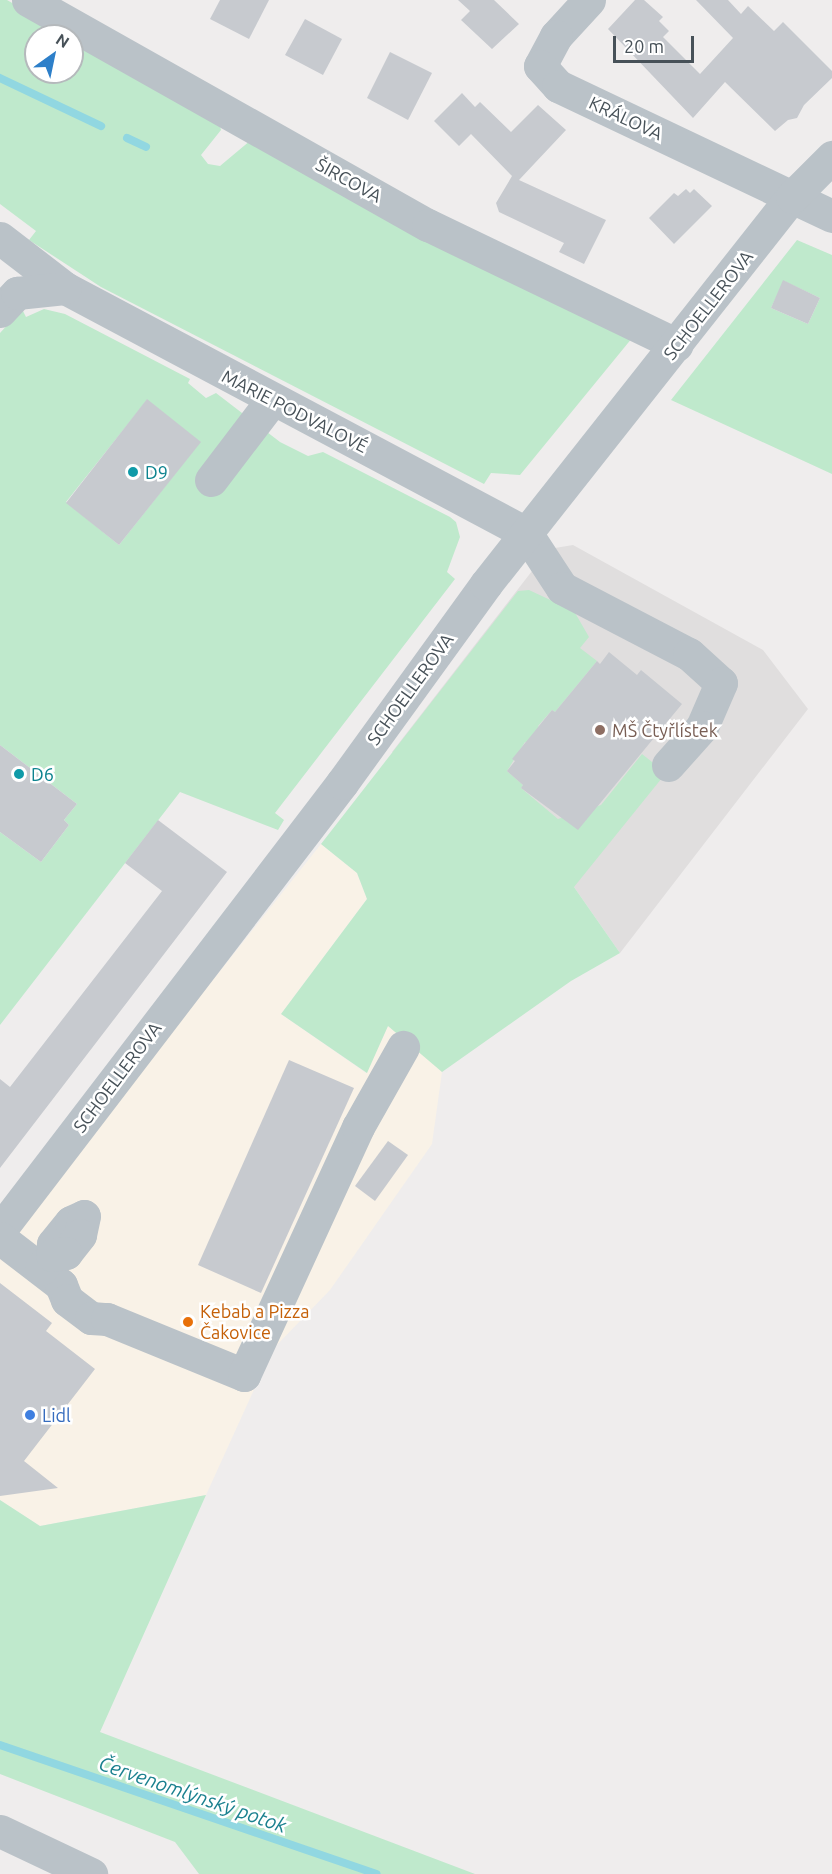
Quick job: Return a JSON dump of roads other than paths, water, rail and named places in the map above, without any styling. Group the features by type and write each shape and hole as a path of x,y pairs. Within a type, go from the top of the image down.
{"street":[{"name":"ŠIRCOVA","path":"28,0 428,225 677,345"},
{"name":"KRÁLOVA","path":"589,0 556,36 540,66 558,86 792,197"},
{"name":"SCHOELLEROVA","path":"0,1230 342,783 526,533 792,197 832,157"},
{"path":"792,197 832,216"},
{"name":"MARIE PODVALOVÉ","path":"0,238 65,288 526,533"},
{"path":"0,311 17,293 65,288"},
{"path":"211,480 272,400"},
{"path":"526,533 562,588 689,654 720,683 702,727 668,765"},
{"path":"0,1238 102,1302 107,1319 244,1375 358,1127 403,1047"},
{"path":"0,1831 91,1874"}],"waterway":[{"path":"0,78 101,126"},
{"path":"127,138 146,147"},
{"name":"Červenomlýnský potok","path":"0,1745 376,1874"}],"place":[{"name":"D9","path":"133,472"},
{"name":"MŠ Čtyřlístek","path":"600,730"},
{"name":"D6","path":"19,774"},
{"name":"Kebab a Pizza Čakovice","path":"188,1322"},
{"name":"Lidl","path":"30,1415"}]}
